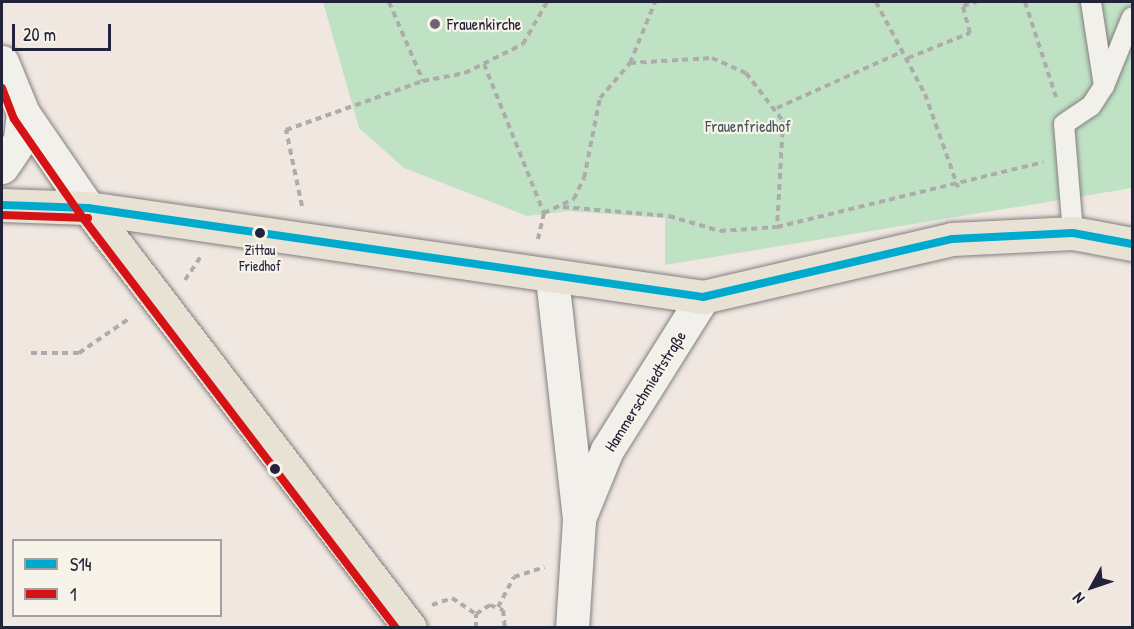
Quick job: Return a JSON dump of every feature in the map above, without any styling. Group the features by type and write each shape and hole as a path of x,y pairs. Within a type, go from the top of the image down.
{"main road":[{"path":"2,205 88,207 552,278 703,297 952,239 1073,233 1132,244"},
{"path":"88,207 410,627"}],"street":[{"path":"2,62 23,113 88,207"},
{"path":"2,167 20,140 23,113"},
{"name":"Hammerschmiedtstraße","path":"552,278 579,520 572,627"},
{"name":"Hammerschmiedtstraße","path":"579,520 607,450 703,297"}],"lane":[{"path":"1091,2 1104,86"},
{"path":"1073,233 1064,124 1091,106 1104,86 1132,17"}],"path":[{"path":"389,2 423,81"},
{"path":"310,242 286,130 423,81 483,64 523,44 546,2"},
{"path":"544,213 563,207 574,199 584,178 600,98 630,63 655,2"},
{"path":"876,2 908,58 958,187"},
{"path":"908,58 970,33 963,6 976,2"},
{"path":"1025,2 1064,124"},
{"path":"777,108 904,51"},
{"path":"630,63 712,58 746,73 777,108 783,121 785,157 777,227"},
{"path":"483,64 544,213 538,233"},
{"path":"563,207 669,216 720,231 777,227 958,187 1066,155"},
{"path":"179,288 201,259"},
{"path":"31,353 79,353 140,313"},
{"path":"506,627 498,607 514,577 538,569"},
{"path":"438,602 452,598 476,614"},
{"path":"476,614 486,606 498,607"},
{"path":"476,614 476,627"}],"green space":[{"name":"Frauenfriedhof","path":"323,2 1132,2 1132,188 665,265 665,218 569,211 527,216 404,168 359,128"}],"transit line":[{"name":"1","path":"2,88 14,119 80,214 396,628"},
{"name":"S14","path":"2,205 88,208 703,297 952,239 1073,233 1132,244"},
{"name":"1","path":"2,215 88,218"}],"place":[{"name":"Frauenkirche","path":"435,24"},
{"name":"Zittau Friedhof","path":"260,233"}]}
